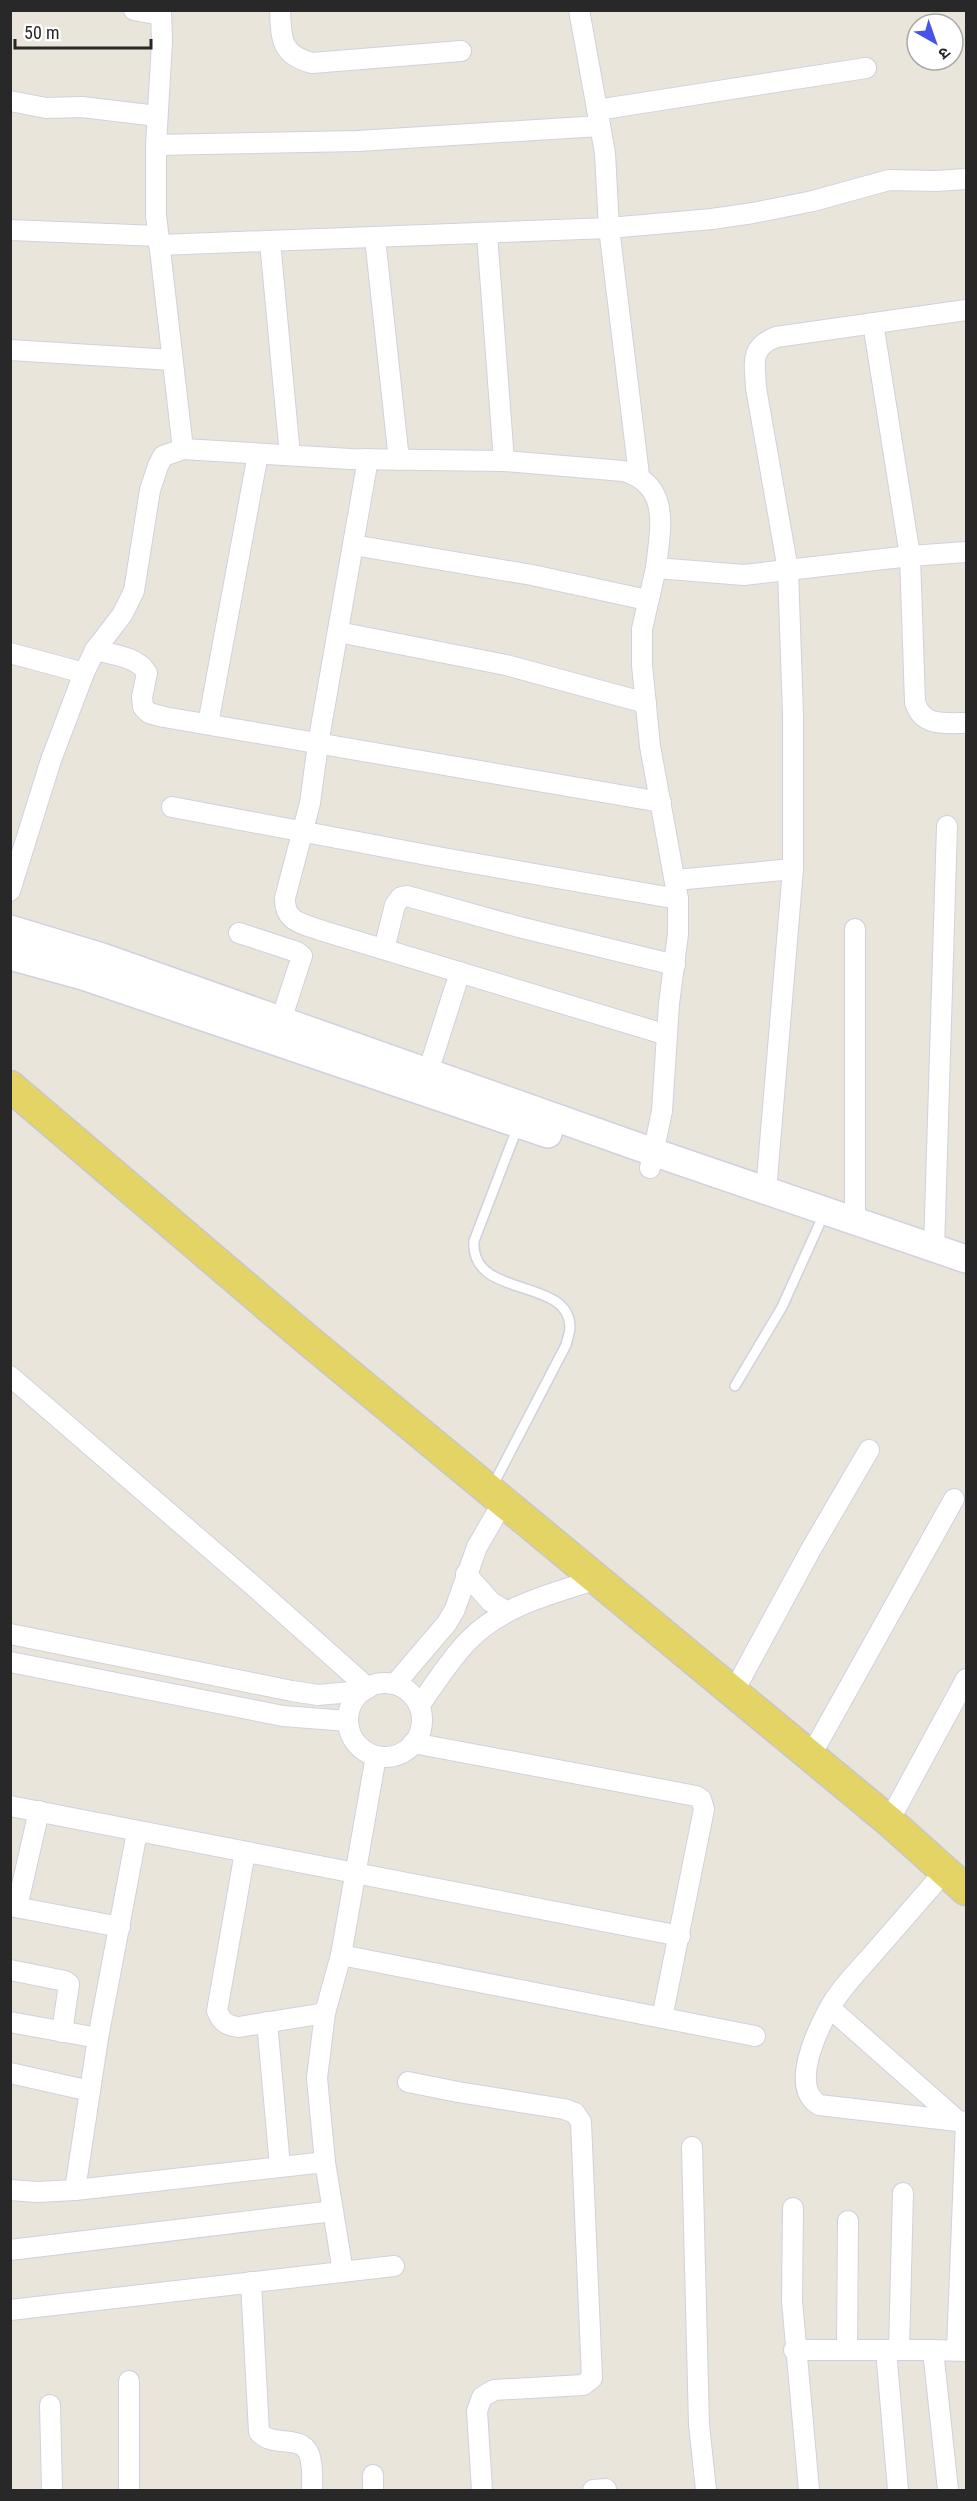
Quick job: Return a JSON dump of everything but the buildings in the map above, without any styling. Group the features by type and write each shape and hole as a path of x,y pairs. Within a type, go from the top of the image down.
{"main road":[{"path":"10,1086 303,1336 889,1821 956,1880"}],"street":[{"path":"134,10 161,13 155,181 159,240 183,449"},
{"path":"280,10 284,45 289,53 300,60 312,63 461,51"},
{"path":"579,10 608,185 609,228 639,475"},
{"path":"156,145 358,141 598,118 866,68"},
{"path":"10,101 46,108 82,107 157,116"},
{"path":"10,230 159,240 270,242 609,228 753,213 813,201 889,180 966,179"},
{"path":"487,234 504,461"},
{"path":"375,238 399,460"},
{"path":"270,242 290,455"},
{"path":"766,1191 793,869 793,715 788,570 756,387 754,359 757,349 765,341 776,337 966,310"},
{"path":"873,323 910,556 917,711 924,719 933,723 966,723"},
{"path":"10,350 172,360"},
{"path":"10,891 51,760 84,673 95,650 122,615 134,591 150,490 164,456 183,449 368,459 504,461 623,471 639,475 648,483 657,497 662,517 656,568 642,629 642,665 650,746 677,889 675,965 662,1111 652,1160"},
{"path":"208,724 258,454"},
{"path":"368,459 318,744 316,774 285,898 288,915 304,924 667,1035"},
{"path":"353,545 532,575 647,600"},
{"path":"656,568 744,575 966,552"},
{"path":"338,632 506,664 646,703"},
{"path":"95,650 142,665 147,673 141,697 143,707 149,713 660,802"},
{"path":"10,653 84,673"},
{"path":"172,807 302,832 677,889 793,869"},
{"path":"934,1249 947,826"},
{"path":"384,949 395,905 401,897 407,896 519,927 675,965"},
{"path":"10,929 102,957 428,1072 819,1225 966,1275"},
{"path":"855,929 855,1222"},
{"path":"239,933 297,952 302,956 281,1020"},
{"path":"10,956 94,980 518,1124 766,1191 966,1259"},
{"path":"428,1072 460,972"},
{"path":"10,1376 257,1589 365,1689"},
{"path":"733,1693 804,1560 869,1450"},
{"path":"395,1684 447,1623 455,1609 466,1574 497,1496"},
{"path":"810,1756 954,1499"},
{"path":"466,1574 490,1602 506,1611"},
{"path":"365,1689 350,1710 348,1722 356,1743 365,1751 376,1756 387,1757 399,1754 413,1743 421,1728 420,1706 468,1640 506,1611 526,1602 597,1579"},
{"path":"10,1634 318,1695 365,1689 383,1683 395,1684 405,1689 420,1706"},
{"path":"10,1662 283,1716 348,1722"},
{"path":"889,1821 966,1679"},
{"path":"413,1743 696,1796 701,1799 704,1809 662,2018"},
{"path":"343,2272 325,2162 317,2078 325,2013 340,1955 376,1756"},
{"path":"10,1806 680,1936"},
{"path":"39,1811 14,1906 120,1928"},
{"path":"75,2190 98,2038 137,1832"},
{"path":"245,1852 217,2011 221,2020 229,2026 239,2027 325,2013"},
{"path":"956,1880 855,1974 830,2008 813,2044 805,2075 805,2087 810,2100 819,2105 963,2121"},
{"path":"340,1955 755,2036"},
{"path":"10,1970 65,1981 69,1984 62,2032"},
{"path":"794,2349 962,2351 963,2121 830,2008"},
{"path":"10,2022 98,2038"},
{"path":"267,2022 280,2166"},
{"path":"10,2073 90,2091"},
{"path":"408,2082 564,2109 575,2113 581,2122 592,2378 583,2385 494,2390 482,2397 477,2412 482,2490"},
{"path":"692,2147 699,2425 705,2490"},
{"path":"10,2190 37,2192 75,2190 325,2162"},
{"path":"898,2490 893,2350 903,2193"},
{"path":"793,2208 794,2349 809,2490"},
{"path":"10,2250 333,2211"},
{"path":"847,2350 848,2221"},
{"path":"10,2310 394,2266"},
{"path":"251,2282 259,2432 269,2439 300,2443 307,2449 311,2460 312,2490"},
{"path":"933,2350 948,2490"},
{"path":"129,2381 129,2490"},
{"path":"50,2404 52,2490"}],"lane":[{"path":"497,1496 566,1345 570,1327 566,1311 553,1299 494,1277 481,1267 473,1254 474,1241 518,1124"},
{"path":"735,1386 782,1307 819,1225"}]}
